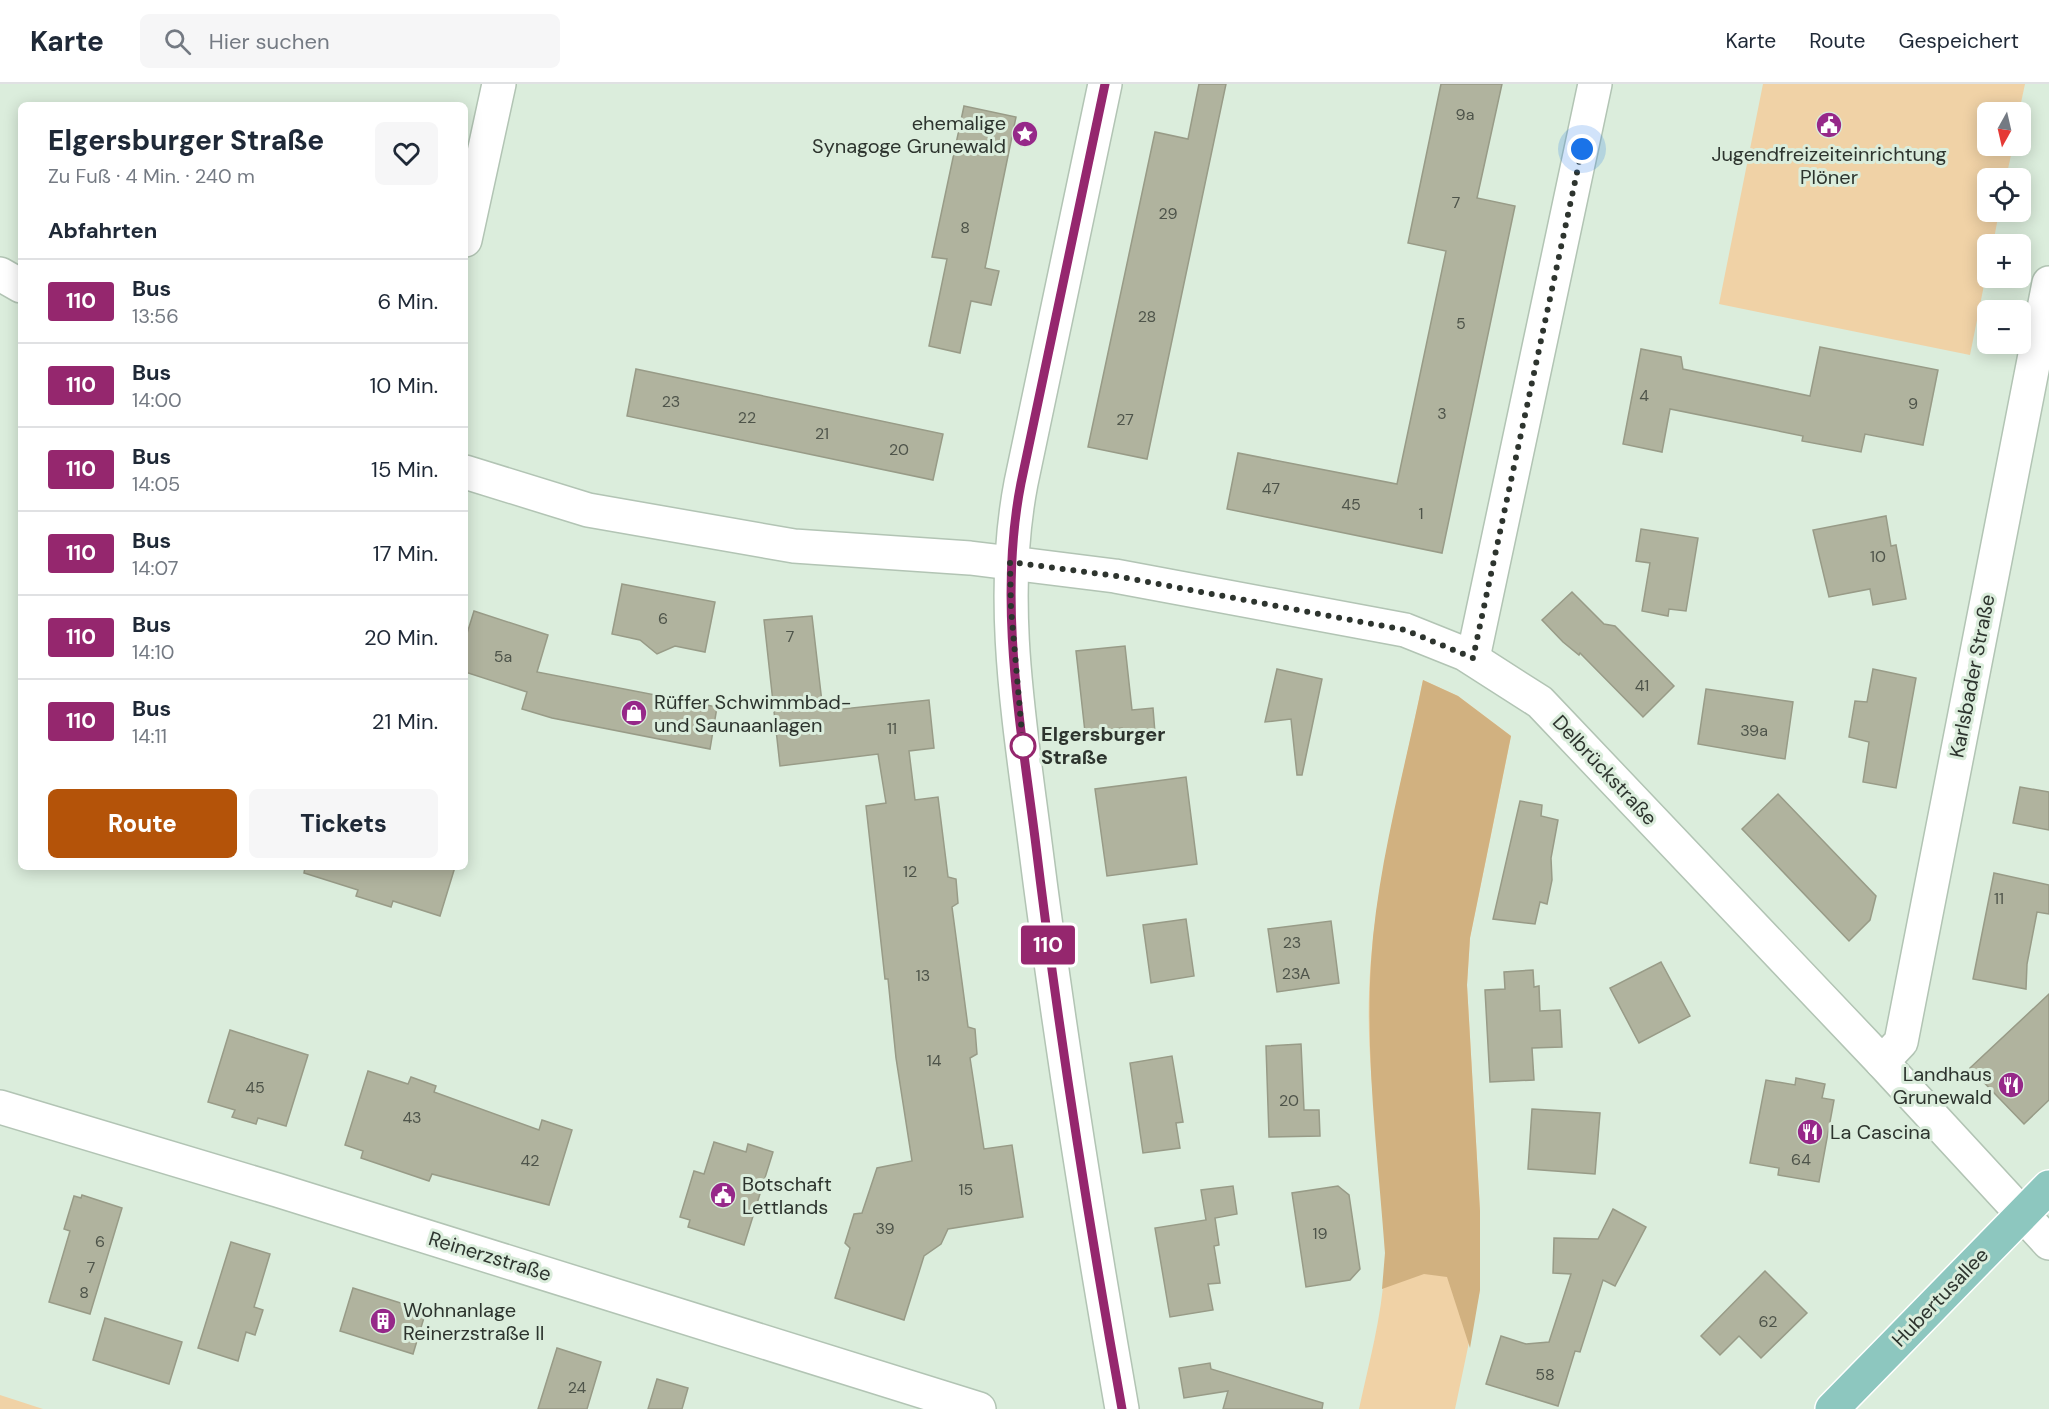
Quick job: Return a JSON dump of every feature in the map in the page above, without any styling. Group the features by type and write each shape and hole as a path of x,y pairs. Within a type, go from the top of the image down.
{"main road":[{"name":"Hubertusallee","path":"1832,1409 2049,1187"}],"street":[{"path":"468,226 499,84"},
{"path":"1105,84 1021,483 1012,529 1010,562 1011,608 1023,746 1058,1021 1122,1409"},
{"path":"1473,658 1595,84"},
{"path":"0,274 18,284"},
{"name":"Karlsbader Straße","path":"1882,1062 1901,1042 2049,283"},
{"path":"468,473 588,510 783,544 1010,562"},
{"name":"Delbrückstraße","path":"1010,562 1116,576 1405,630 1473,658 1540,702 1882,1062 2049,1243"},
{"name":"Reinerzstraße","path":"0,1107 277,1190 979,1409"}],"shaded area":[{"path":"1763,84 2025,84 2021,102 1977,102 1977,156 2011,156 2008,168 1977,168 1977,222 1997,222 1995,234 1977,234 1977,288 1983,288 1981,300 1977,300 1977,320 1970,355 1719,304"},
{"path":"1423,680 1458,696 1511,736 1470,938 1467,985 1480,1211 1480,1290 1455,1409 1359,1409 1380,1312 1385,1252 1382,1187 1370,1058 1369,993 1372,953 1382,875"},
{"path":"1423,680 1458,696 1511,736 1470,938 1467,985 1480,1211 1480,1290 1470,1348 1447,1277 1424,1274 1382,1289 1385,1253 1371,1071 1371,962 1385,856"},
{"path":"0,1395 43,1409 0,1409"}],"building":[{"path":"1199,84 1226,84 1147,459 1088,447 1155,132 1188,139"},
{"path":"1441,84 1502,84 1477,198 1515,206 1442,553 1227,509 1238,453 1397,484 1446,251 1408,243"},
{"path":"964,106 1016,117 985,268 999,271 991,305 971,301 960,353 929,346 947,259 932,257"},
{"path":"1820,347 1938,370 1923,445 1865,434 1861,452 1802,441 1803,436 1670,409 1662,452 1623,444 1641,349 1681,357 1683,369 1810,396"},
{"path":"636,369 943,434 933,480 627,416"},
{"path":"1886,516 1891,546 1896,545 1906,599 1873,605 1870,589 1829,597 1813,530"},
{"path":"1641,529 1698,538 1686,611 1669,609 1668,616 1642,611 1650,563 1636,561"},
{"path":"622,584 715,602 705,652 675,646 657,654 640,640 612,634"},
{"path":"1572,592 1604,624 1615,626 1674,686 1643,717 1580,653 1579,655 1563,642 1542,620"},
{"path":"474,611 548,635 537,672 717,707 710,749 552,718 522,709 527,692 468,673 468,630"},
{"path":"812,616 823,711 929,700 934,748 909,751 915,800 938,797 948,877 956,879 958,903 952,907 968,1027 975,1029 977,1054 970,1058 984,1149 1012,1145 1023,1217 948,1229 941,1244 924,1256 904,1320 835,1298 850,1248 845,1243 854,1214 862,1213 877,1168 912,1161 896,1058 888,979 885,979 866,806 886,803 878,754 780,766 764,620"},
{"path":"1125,646 1132,710 1153,708 1155,733 1123,736 1122,728 1085,732 1076,651"},
{"path":"1277,669 1322,679 1302,775 1297,775 1291,719 1265,722"},
{"path":"1873,669 1916,678 1896,788 1863,782 1869,742 1849,737 1855,701 1867,702"},
{"path":"1706,689 1793,702 1785,759 1698,744"},
{"path":"1186,777 1197,864 1107,876 1095,789"},
{"path":"2020,787 2049,792 2049,830 2013,823"},
{"path":"1778,794 1876,896 1870,920 1849,941 1742,829"},
{"path":"1520,801 1542,805 1541,816 1558,820 1551,858 1552,880 1547,904 1540,902 1535,924 1493,919"},
{"path":"304,870 454,870 440,916 393,901 391,907 356,896 358,890 304,873"},
{"path":"1994,873 2049,885 2049,914 2037,912 2027,964 2026,989 1973,979"},
{"path":"1186,919 1194,976 1151,983 1143,925"},
{"path":"1331,921 1339,983 1277,992 1268,929"},
{"path":"1661,962 1690,1016 1639,1043 1610,988"},
{"path":"1533,970 1534,987 1539,986 1540,1011 1560,1010 1562,1047 1532,1048 1534,1080 1490,1082 1485,990 1505,989 1504,972"},
{"path":"2049,994 2049,1100 2024,1124 1970,1068"},
{"path":"230,1030 308,1055 286,1126 258,1118 256,1124 232,1117 235,1110 208,1102"},
{"path":"1301,1044 1304,1110 1319,1110 1320,1136 1269,1137 1266,1046"},
{"path":"1172,1056 1183,1122 1176,1123 1180,1148 1143,1153 1130,1063"},
{"path":"368,1071 408,1084 411,1077 436,1086 434,1092 539,1130 542,1120 572,1130 549,1205 432,1174 429,1181 361,1158 363,1151 345,1145"},
{"path":"1796,1078 1825,1084 1822,1098 1834,1100 1819,1182 1778,1175 1779,1168 1750,1163 1766,1080 1795,1085"},
{"path":"1532,1109 1600,1113 1595,1174 1528,1169"},
{"name":"Botschaft Lettlands","path":"714,1142 746,1152 748,1144 773,1152 744,1245 688,1227 690,1220 680,1217 694,1171 704,1174"},
{"path":"1233,1186 1237,1214 1215,1218 1219,1245 1214,1246 1220,1283 1208,1284 1213,1310 1170,1317 1155,1228 1206,1220 1201,1190"},
{"path":"1338,1186 1349,1195 1360,1269 1350,1280 1306,1287 1292,1193"},
{"path":"82,1195 122,1208 90,1314 49,1302 70,1231 64,1229 74,1196 81,1198"},
{"path":"1613,1209 1646,1227 1615,1286 1603,1280 1580,1352 1575,1351 1558,1406 1486,1384 1501,1336 1526,1344 1549,1342 1571,1274 1553,1273 1554,1238 1598,1239"},
{"path":"231,1242 270,1254 254,1307 263,1310 255,1335 246,1332 238,1361 198,1348"},
{"path":"1765,1271 1807,1313 1761,1358 1739,1336 1720,1355 1701,1336"},
{"name":"Wohnanlage Reinerzstraße II","path":"353,1288 426,1311 413,1354 340,1331"},
{"path":"105,1318 182,1342 169,1384 93,1360"},
{"name":"Wohnanlage Reinerzstraße II","path":"557,1348 601,1362 587,1409 538,1409"},
{"path":"1210,1363 1211,1369 1323,1403 1322,1409 1223,1409 1228,1391 1184,1398 1179,1368"},
{"path":"657,1379 688,1388 682,1409 648,1409"}],"bus line":[{"name":"110","path":"1105,84 1021,483 1012,529 1010,562 1011,608 1023,746 1058,1021 1122,1409"}],"place":[{"name":"Jugendfreizeiteinrichtung Plöner","path":"1829,125"},
{"name":"ehemalige Synagoge Grunewald","path":"1025,134"},
{"name":"Rüffer Schwimmbad- und Saunaanlagen","path":"634,713"},
{"name":"Elgersburger Straße","path":"1023,746"},
{"name":"Landhaus Grunewald","path":"2011,1085"},
{"name":"La Cascina","path":"1810,1132"},
{"name":"Botschaft Lettlands","path":"723,1195"},
{"name":"Wohnanlage Reinerzstraße II","path":"383,1321"}],"route":[{"path":"1023,746 1011,608 1010,562 1116,576 1405,630 1473,658 1582,149"}]}
